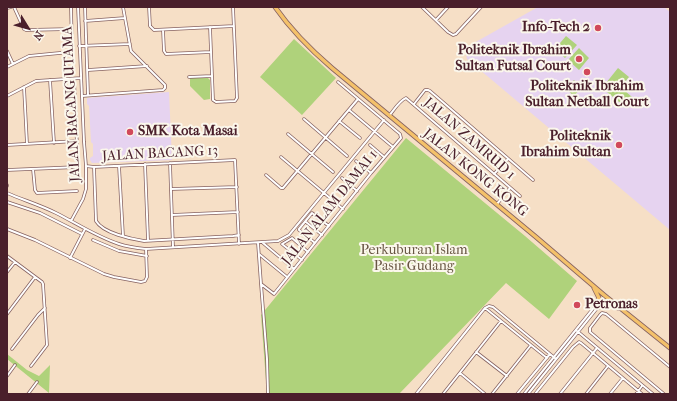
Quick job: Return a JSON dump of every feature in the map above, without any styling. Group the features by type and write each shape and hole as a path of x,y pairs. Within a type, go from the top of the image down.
{"main road":[{"name":"JALAN KONG KONG","path":"275,7 314,53 605,296 670,348"},
{"path":"594,286 599,298 597,306"},
{"path":"597,306 606,303 624,311"}],"street":[{"path":"7,8 11,7"},
{"path":"14,7 24,29 26,30 71,29"},
{"path":"7,67 29,56 72,51 71,7"},
{"name":"JALAN BACANG UTAMA","path":"71,221 79,207 86,189 78,7"},
{"path":"84,7 87,46 88,95"},
{"path":"82,96 165,89 165,85 131,50 123,7"},
{"path":"149,7 150,24 151,28 154,30 234,26"},
{"path":"210,27 213,100 215,102 234,101 236,99 236,94 233,7"},
{"path":"422,7 453,35 456,34 481,7"},
{"path":"436,20 448,7"},
{"path":"85,21 125,18"},
{"path":"163,30 164,52 167,54 211,52"},
{"path":"79,46 130,44"},
{"path":"7,51 13,64"},
{"path":"88,70 147,66"},
{"path":"189,77 212,76"},
{"path":"7,170 78,167 74,78"},
{"path":"7,96 36,81 81,78"},
{"path":"50,80 54,143"},
{"path":"7,193 33,203 120,245 146,249 278,241 289,234 384,120 338,82"},
{"path":"24,87 26,144"},
{"path":"413,104 426,90 430,91 533,180"},
{"name":"JALAN ZAMRUD 1","path":"389,116 404,98 408,99 520,196"},
{"path":"266,175 282,188 358,100"},
{"path":"349,110 393,147"},
{"path":"304,119 347,156"},
{"name":"JALAN ALAM DAMAI 1","path":"261,284 274,294 401,138 400,134 384,120"},
{"path":"339,121 360,138"},
{"path":"288,134 333,172"},
{"path":"7,145 77,141"},
{"path":"370,145 384,157"},
{"path":"281,157 342,209"},
{"path":"494,174 508,159"},
{"name":"JALAN BACANG 13","path":"86,166 119,166 235,160 237,187"},
{"path":"356,161 371,173"},
{"path":"170,163 174,247"},
{"path":"145,164 148,240"},
{"path":"119,166 123,236"},
{"path":"94,167 96,221 102,228 137,240 239,235"},
{"path":"33,169 35,190 37,193 77,191"},
{"path":"342,178 357,191"},
{"path":"171,189 237,187 239,244"},
{"path":"496,204 510,188"},
{"path":"7,202 40,213 82,234"},
{"path":"172,215 238,212"},
{"path":"315,243 299,230 312,213 329,226"},
{"path":"306,222 322,235"},
{"path":"7,229 35,240 108,276 143,282 147,280 146,249"},
{"path":"70,258 85,229"},
{"path":"302,260 282,244 292,238 308,252"},
{"path":"93,240 119,251 147,256"},
{"path":"258,243 267,359 268,394"},
{"path":"262,243 294,269"},
{"path":"259,254 287,277"},
{"path":"7,256 43,284 47,345 31,366"},
{"path":"7,272 15,262"},
{"path":"7,314 35,277"},
{"path":"528,394 575,330 605,296"},
{"path":"416,394 485,308 489,306 493,307 555,358"},
{"path":"524,394 578,332 597,306"},
{"path":"12,349 44,308"},
{"path":"485,308 546,358"},
{"path":"664,394 590,332 590,328 602,314 606,314 670,367"},
{"path":"590,317 595,321"},
{"path":"443,394 501,321"},
{"path":"575,330 653,394"},
{"path":"535,394 578,342 642,394"},
{"path":"492,394 532,345"},
{"path":"560,394 597,348"},
{"path":"476,352 507,376"},
{"path":"517,394 550,354"},
{"path":"7,376 15,365"},
{"path":"586,394 608,366"},
{"path":"459,373 485,394"},
{"path":"610,394 623,378"},
{"path":"28,394 37,382"},
{"path":"636,394 642,385"},
{"path":"418,391 422,394"}],"shaded area":[{"name":"Politeknik Ibrahim Sultan","path":"538,7 664,7 670,12 670,230 467,59 465,48"},
{"name":"SMK Kota Masai","path":"169,92 172,160 92,163 90,158 93,156 93,144 91,142 89,106 87,104 87,98"}],"green space":[{"path":"566,36 577,45 565,58 555,49"},
{"path":"294,39 336,78 302,115 260,77"},
{"name":"Politeknik Ibrahim Sultan Futsal Court","path":"579,48 589,58 579,70 568,60"},
{"path":"618,68 629,77 621,87 610,78"},
{"path":"207,77 210,80 210,99 204,100 190,86 190,78"},
{"path":"610,78 632,97 624,106 602,88"},
{"path":"574,80 582,87 574,96 566,89"},
{"name":"Perkuburan Islam Pasir Gudang","path":"406,138 577,281 549,319 506,283 399,394 267,394 261,315"},
{"path":"7,354 27,370 39,376 50,365 49,393 7,359"}],"place":[{"name":"Info-Tech 2","path":"598,28"},
{"name":"Politeknik Ibrahim Sultan Futsal Court","path":"579,59"},
{"name":"Politeknik Ibrahim Sultan Netball Court","path":"587,72"},
{"name":"SMK Kota Masai","path":"130,132"},
{"name":"Politeknik Ibrahim Sultan","path":"619,145"},
{"name":"Petronas","path":"577,305"}]}
